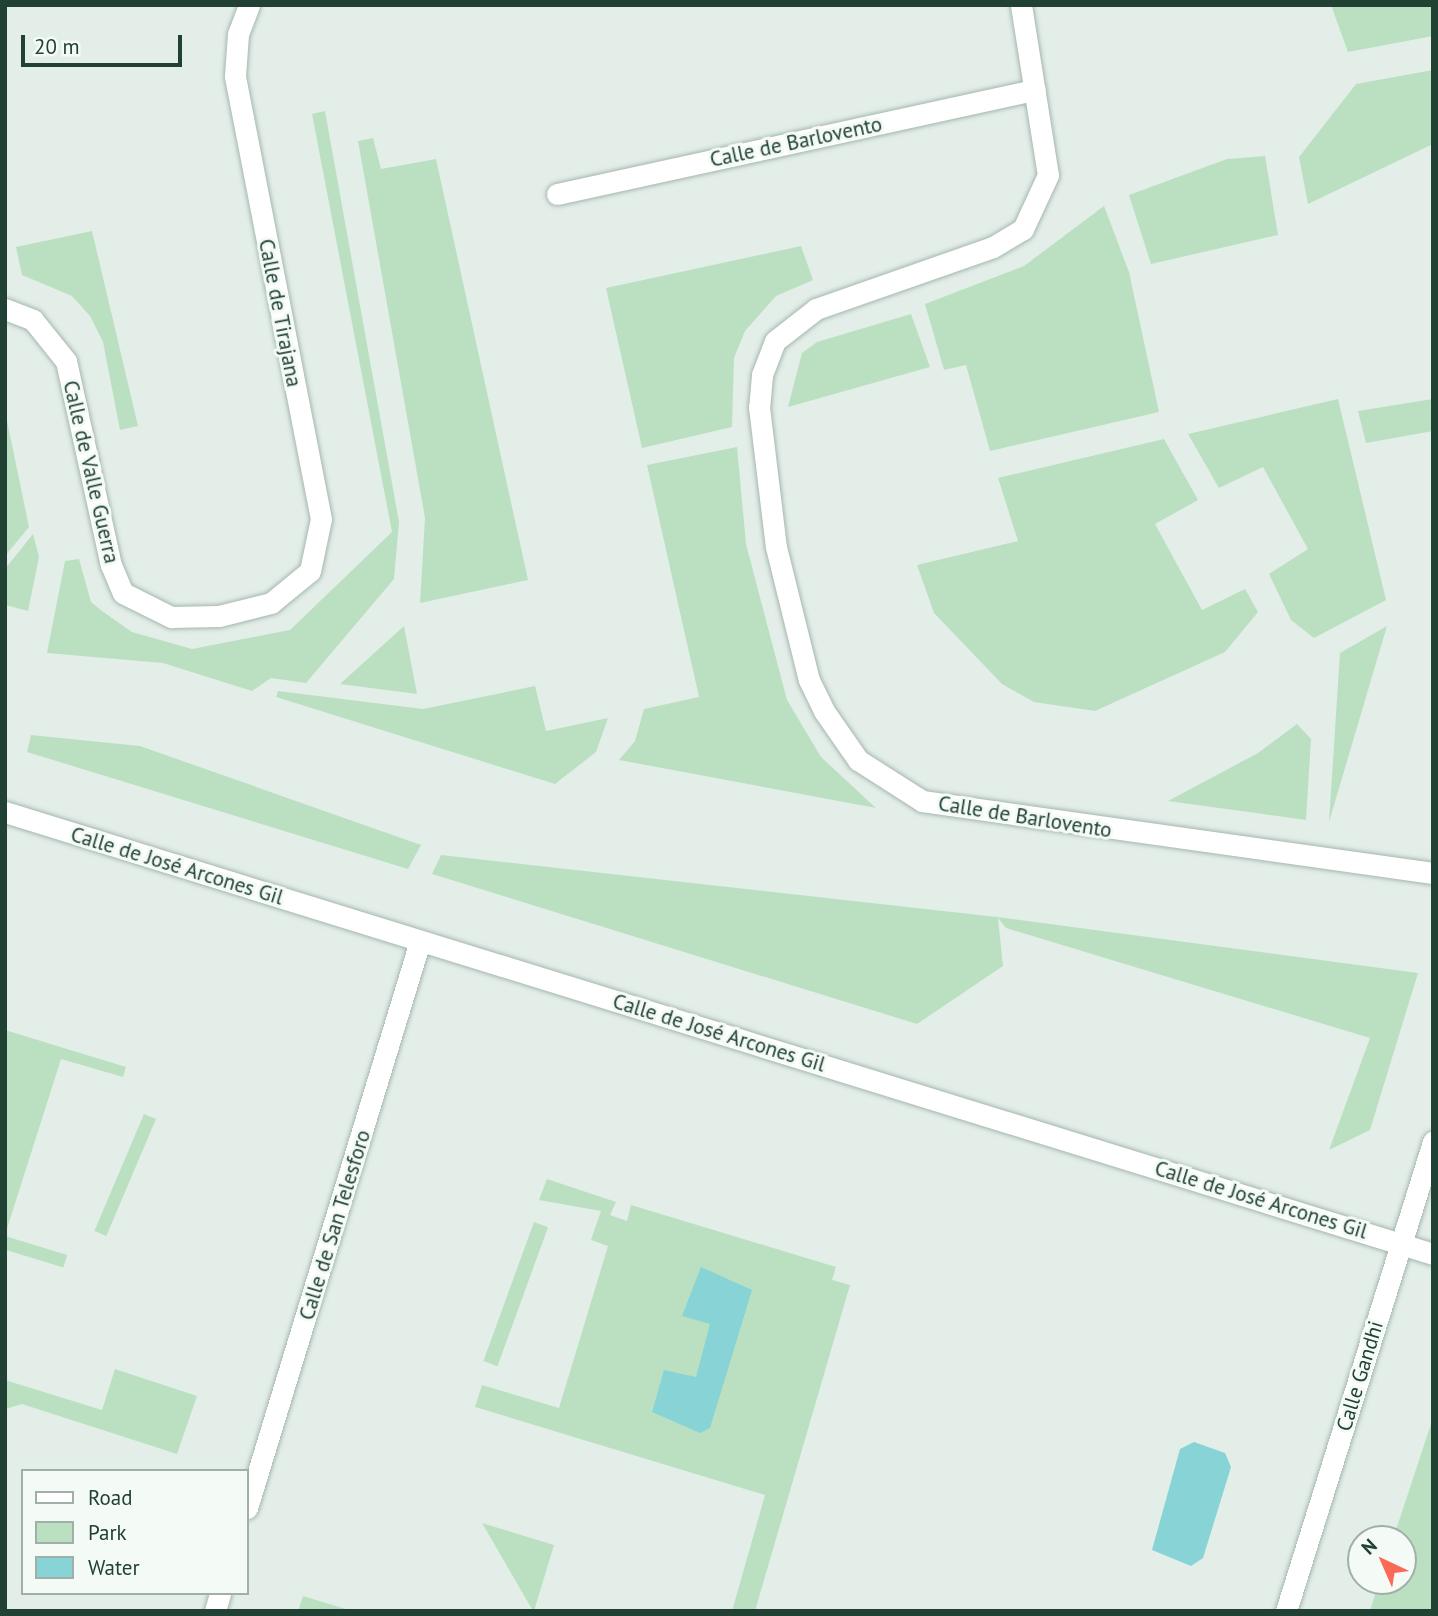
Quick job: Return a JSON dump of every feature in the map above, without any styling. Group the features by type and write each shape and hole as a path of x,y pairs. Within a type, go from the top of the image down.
{"street":[{"name":"Calle de Tirajana","path":"249,5 238,34 235,76 321,519 310,571 271,603"},
{"name":"Calle de Barlovento","path":"1021,5 1048,175 1023,229 993,247 816,309 775,341 762,375 759,407 776,547 810,680 824,711 858,760 888,783 948,807 1433,873"},
{"name":"Calle de Barlovento","path":"557,194 1035,90"},
{"name":"Calle de Valle Guerra","path":"5,309 33,320 66,361 111,565 124,593 171,617 219,616 271,603"},
{"name":"Calle de José Arcones Gil","path":"5,812 1433,1254"},
{"name":"Calle de San Telesforo","path":"248,1505 420,940"},
{"name":"Calle Gandhi","path":"1286,1611 1433,1141"}],"green space":[{"path":"1331,5 1433,5 1433,36 1348,52"},
{"path":"1433,70 1433,144 1308,204 1299,157 1356,84"},
{"path":"325,111 399,522 394,579 306,683 271,678 252,691 163,663 47,653 65,561 79,559 91,602 132,632 192,649 290,630 392,532 312,114"},
{"path":"373,138 381,169 436,159 528,580 420,603 425,518 358,141"},
{"path":"1265,156 1278,235 1151,264 1129,195 1227,159"},
{"path":"1104,206 1129,272 1159,412 990,451 966,365 944,370 925,304 1024,266"},
{"path":"92,231 138,426 120,430 103,342 90,316 72,296 22,275 16,247"},
{"path":"801,246 813,280 776,296 745,331 734,358 732,427 642,448 606,288"},
{"path":"911,314 930,367 788,407 802,353 817,342"},
{"path":"1338,399 1386,600 1314,638 1291,620 1269,574 1308,549 1263,467 1219,488 1188,434"},
{"path":"1433,399 1433,431 1366,443 1358,411"},
{"path":"5,411 29,527 5,556"},
{"path":"1164,439 1198,500 1155,524 1202,610 1245,589 1258,612 1225,652 1095,711 1034,702 1002,684 934,613 917,565 1018,541 998,478"},
{"path":"737,447 746,544 787,700 821,757 876,808 619,760 635,741 644,709 699,697 647,465"},
{"path":"33,534 39,557 28,611 5,605 5,569"},
{"path":"404,626 417,694 340,684"},
{"path":"1387,626 1329,822 1340,653"},
{"path":"535,686 546,731 608,718 596,752 555,784 276,697 278,691 423,709"},
{"path":"1297,724 1311,739 1306,820 1168,801 1258,753"},
{"path":"31,735 140,746 421,845 408,869 27,752"},
{"path":"441,855 997,917 1418,973 1370,1130 1329,1150 1370,1038 1006,928 998,918 1003,966 917,1024 432,874"},
{"path":"5,1030 126,1067 123,1077 61,1059 5,1235"},
{"path":"144,1114 156,1119 106,1236 94,1231"},
{"path":"547,1179 616,1202 610,1215 627,1221 631,1205 836,1267 832,1280 850,1285 755,1611 732,1611 765,1495 475,1407 482,1385 559,1408 608,1246 591,1240 601,1211 539,1200"},
{"path":"534,1222 548,1227 497,1366 483,1361"},
{"path":"5,1236 67,1255 63,1267 5,1250"},
{"path":"115,1369 197,1396 177,1454 22,1404 5,1409 5,1380 102,1410"},
{"path":"1433,1418 1433,1611 1370,1611 1375,1595 1417,1595 1417,1525 1398,1525"},
{"path":"482,1523 554,1545 534,1611 533,1611"},
{"path":"303,1596 352,1611 298,1611"}],"water":[{"path":"701,1267 752,1290 710,1428 700,1433 652,1412 664,1370 696,1377 710,1324 682,1316"},
{"path":"1194,1442 1225,1453 1231,1467 1203,1558 1191,1566 1152,1550 1180,1449"}]}
